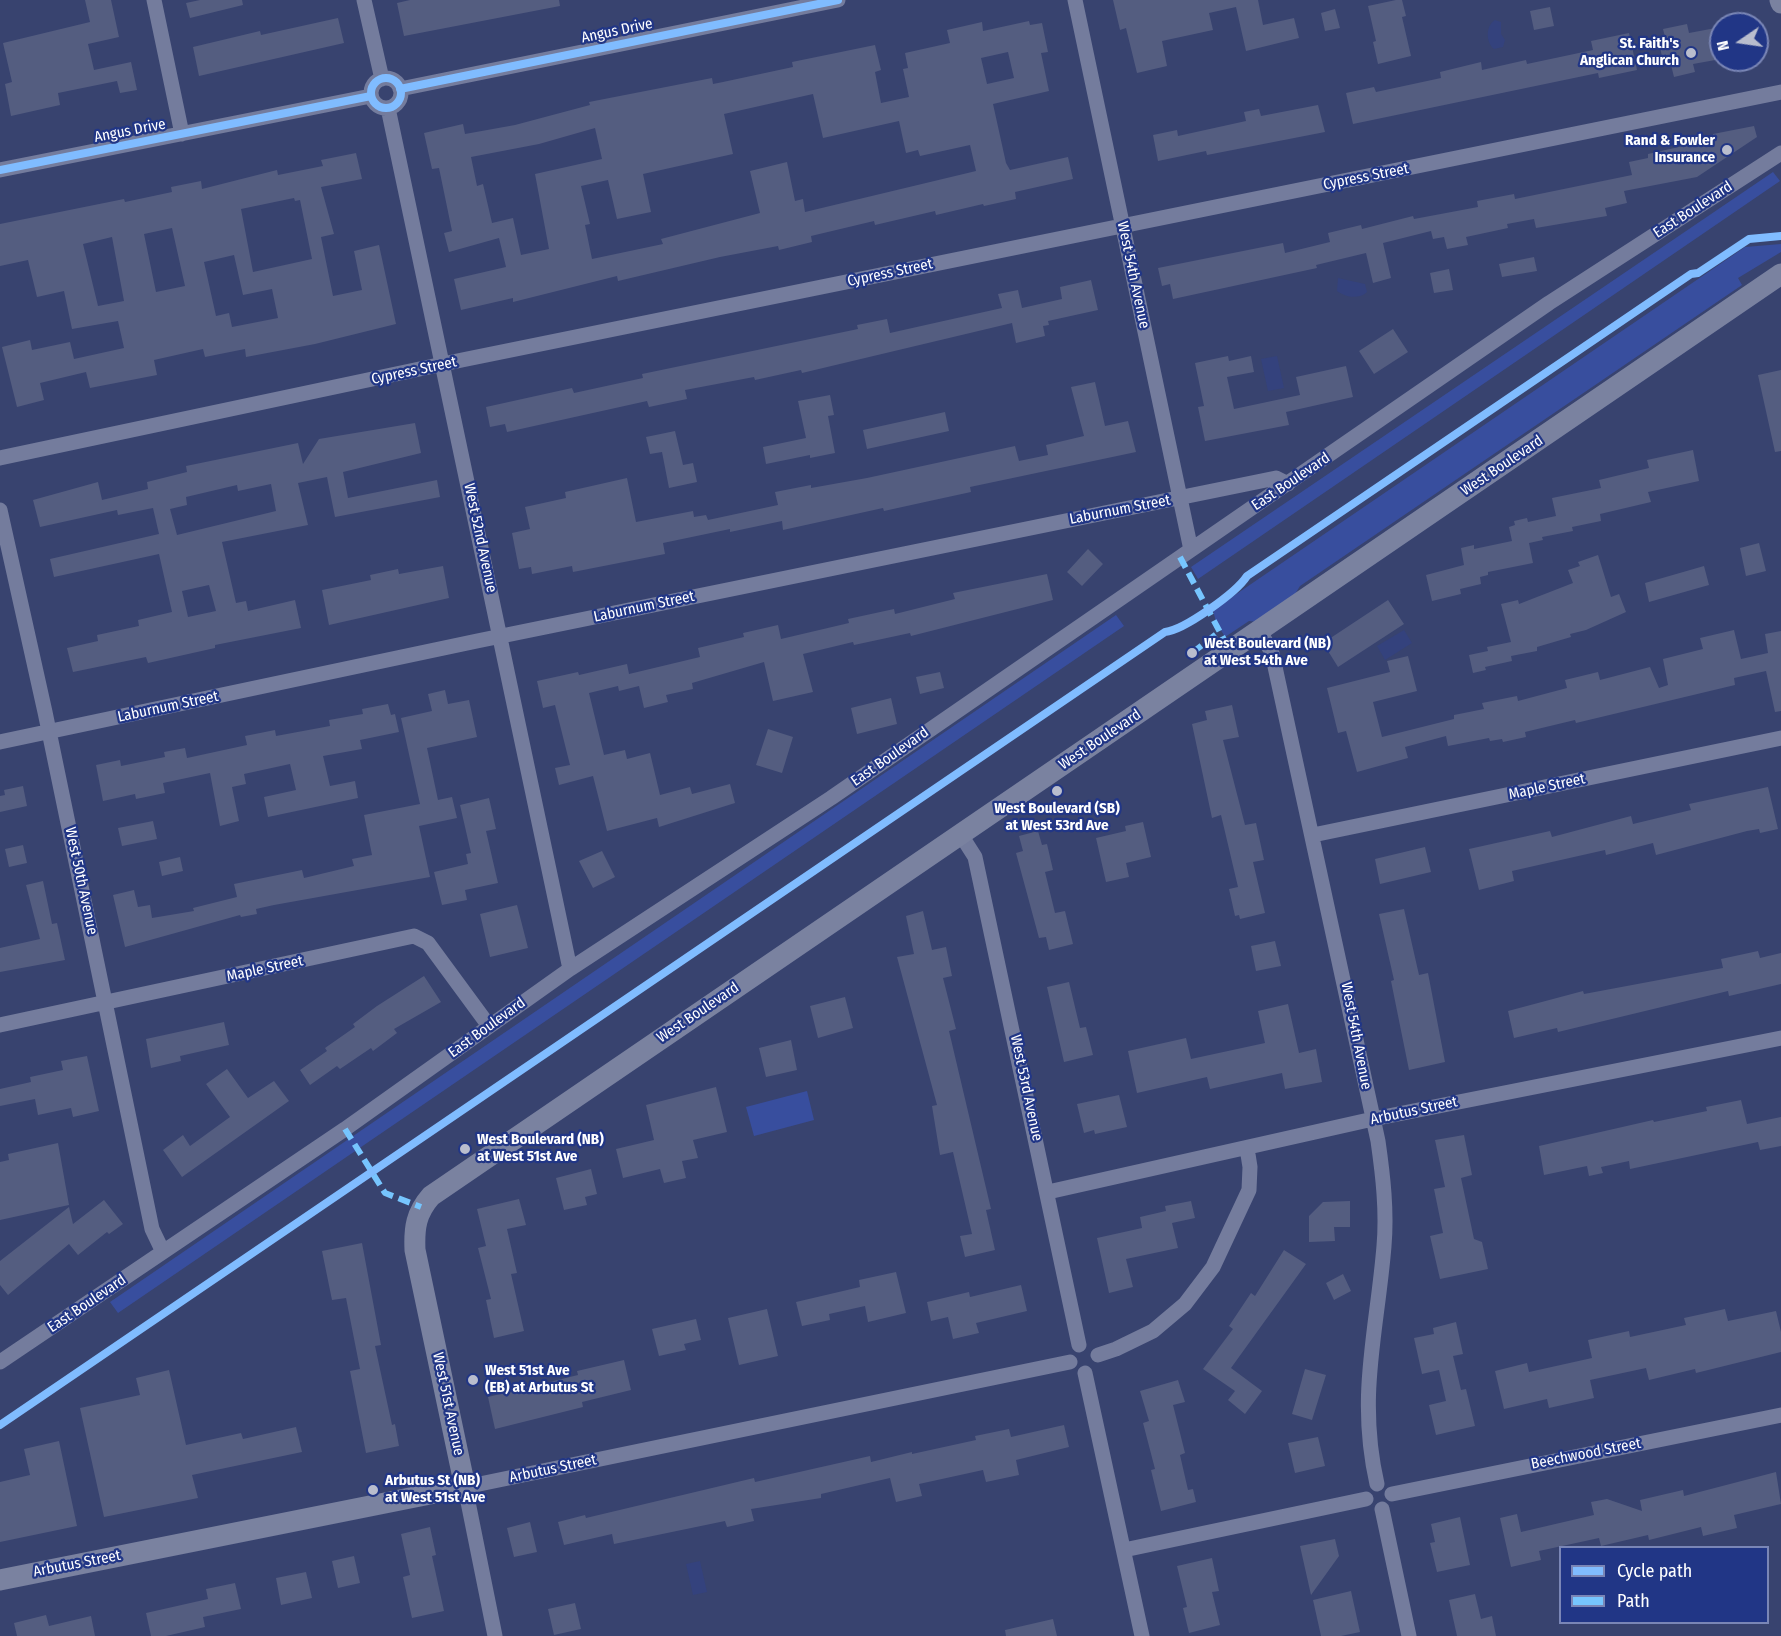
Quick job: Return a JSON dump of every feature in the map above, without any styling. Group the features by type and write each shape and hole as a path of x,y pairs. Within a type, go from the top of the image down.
{"street":[{"path":"154,0 182,134"},
{"path":"364,0 382,79"},
{"name":"Angus Drive","path":"400,89 838,0"},
{"name":"West 54th Avenue","path":"1075,0 1191,550"},
{"path":"382,79 393,80 400,89 398,102 388,108 377,105 371,96 373,85 382,79"},
{"name":"Cypress Street","path":"0,458 443,364 1781,93"},
{"name":"Angus Drive","path":"0,170 371,96"},
{"name":"West 52nd Avenue","path":"388,108 570,969"},
{"name":"East Boulevard","path":"0,1362 345,1129 570,969 831,798 1549,303 1781,153"},
{"name":"West Boulevard","path":"421,1207 431,1196 460,1175 1781,274"},
{"name":"Laburnum Street","path":"0,742 500,636 1180,497 1276,478 1288,484"},
{"name":"West 50th Avenue","path":"0,510 50,733 152,1229 163,1252"},
{"name":"West 54th Avenue","path":"1260,631 1272,653 1313,836 1385,1185 1385,1245 1366,1399 1370,1448 1377,1484"},
{"name":"Maple Street","path":"1313,836 1781,738"},
{"name":"West 53rd Avenue","path":"961,835 975,857 1079,1346"},
{"name":"Maple Street","path":"0,1025 414,936 428,942 489,1026"},
{"name":"Arbutus Street","path":"1048,1192 1373,1119 1781,1038"},
{"path":"1098,1355 1153,1331 1185,1304 1214,1268 1250,1190 1247,1148"},
{"name":"West 51st Avenue","path":"421,1207 414,1233 416,1250 495,1636"},
{"path":"1079,1346 1092,1347 1098,1355 1096,1367 1085,1373 1077,1371 1070,1362 1073,1350 1079,1346"},
{"name":"Arbutus Street","path":"0,1580 1070,1362"},
{"path":"1085,1373 1142,1636"},
{"name":"Beechwood Street","path":"1392,1494 1781,1415"},
{"path":"1377,1484 1386,1486 1392,1494 1390,1504 1382,1509 1372,1508 1366,1499 1368,1489 1377,1484"},
{"path":"1124,1550 1366,1499"},
{"path":"1382,1509 1409,1636"}],"shaded area":[{"path":"1495,20 1501,22 1501,34 1505,40 1503,47 1494,49 1489,43 1488,30"},
{"path":"1773,172 1780,181 1198,579 1191,567"},
{"path":"1781,244 1781,252 1738,278 1742,285 1300,586 1295,594 1258,622 1249,621 1225,637 1216,622 1213,610 1745,247"},
{"path":"1338,278 1365,284 1367,292 1356,297 1340,293 1337,291"},
{"path":"1277,356 1284,388 1268,391 1261,359"},
{"path":"1116,615 1124,626 118,1313 110,1302"},
{"path":"1404,630 1412,643 1385,660 1377,646"},
{"path":"807,1091 814,1120 754,1136 746,1107"},
{"path":"700,1561 707,1592 693,1595 686,1564"}],"building":[{"path":"85,0 111,0 119,37 88,44 94,70 131,62 137,90 120,93 117,81 58,93 60,105 11,116 5,84 12,82 3,43 90,22"},
{"path":"200,0 242,0 243,5 190,18 186,3"},
{"path":"410,0 559,0 560,6 404,36 397,3"},
{"path":"1113,0 1258,0 1263,25 1294,18 1299,38 1246,51 1236,7 1209,13 1213,30 1162,41 1167,66 1137,73 1126,28 1120,30"},
{"path":"1402,0 1406,16 1402,17 1411,56 1378,64 1373,42 1376,41 1368,6"},
{"path":"1550,7 1554,26 1534,30 1530,11"},
{"path":"1335,9 1340,28 1325,31 1321,13"},
{"path":"338,18 344,43 199,76 193,47 260,31 261,35"},
{"path":"1029,21 1030,25 1042,23 1048,52 1041,53 1049,91 993,104 1006,163 1010,170 1068,157 1073,179 1015,192 1016,199 984,206 983,204 936,215 935,211 875,225 874,221 811,236 812,242 779,250 778,246 720,257 618,281 617,276 513,302 513,298 461,310 454,279 506,267 499,238 449,252 444,233 452,231 439,168 432,169 424,133 463,124 465,134 515,125 590,105 589,102 712,78 713,84 793,67 792,62 875,45 881,70 875,72 881,103 909,97 903,69 908,68 905,53 950,43 947,30 982,22 983,31","holes":["1008,52 1014,78 987,84 981,58","813,94 823,138 899,121 906,153 918,150 920,156 970,145 976,171 805,212 803,199 795,201 787,162 750,171 760,213 661,239 663,244 592,259 585,225 590,224 581,186 608,180 617,219 651,212 643,174 733,154 724,114","595,128 602,159 535,174 549,249 521,255 513,218 492,223 483,184 477,186 471,157 539,144"]},
{"name":"St. Faith's Anglican Church","path":"1687,24 1689,33 1709,29 1709,61 1693,64 1695,72 1674,77 1670,61 1663,62 1660,47 1667,45 1663,29"},
{"path":"1629,33 1637,70 1599,78 1598,73 1353,124 1346,93 1374,87 1376,92 1441,78 1440,72 1481,62 1482,70 1526,60 1527,64 1593,50 1591,41"},
{"path":"1318,105 1325,132 1207,155 1206,151 1158,161 1153,135 1177,130 1178,136 1246,121 1244,112 1259,109 1261,116"},
{"path":"1754,126 1757,137 1697,177 1624,191 1627,203 1605,208 1607,216 1536,228 1534,219 1507,224 1508,228 1466,237 1468,245 1447,249 1444,237 1433,239 1431,231 1383,243 1391,278 1373,283 1366,253 1316,265 1317,268 1173,299 1170,284 1162,286 1158,268 1283,243 1285,253 1330,242 1328,233 1361,225 1362,229 1413,216 1414,219 1478,207 1477,201 1514,194 1515,199 1632,175 1629,162 1648,158 1648,154 1714,139 1713,134"},
{"path":"356,153 362,179 321,187 334,234 321,237 333,296 362,290 354,251 379,245 396,324 315,344 246,357 245,349 205,357 203,349 154,360 157,375 90,388 86,372 40,383 44,400 17,407 2,347 30,340 32,350 70,342 74,359 124,348 118,321 72,329 64,291 37,297 28,260 0,266 0,224 124,199 125,202 172,192 171,187 201,181 202,189 277,170 278,175 323,166 321,160","holes":["294,198 295,201 300,200 312,259 253,272 241,209","172,228 185,286 156,292 144,234","112,237 124,301 98,306 83,244","234,255 243,295 272,289 278,318 232,327 229,313 216,316 204,262"]},
{"path":"1534,257 1537,271 1502,277 1499,264"},
{"path":"1449,269 1453,290 1434,293 1430,273"},
{"path":"1091,280 1098,310 1048,321 1049,325 1043,326 1045,336 1016,343 1012,323 802,373 801,370 755,380 754,377 685,390 687,399 649,407 647,401 507,432 505,424 490,427 486,407 572,388 574,393 643,378 642,374 858,329 857,325 887,319 890,333 1002,308 998,294 1018,290 1022,308 1062,299 1060,287"},
{"path":"1393,329 1408,352 1374,374 1359,351"},
{"path":"1228,356 1229,361 1251,356 1254,372 1227,377 1234,409 1300,395 1296,377 1346,366 1353,397 1286,412 1289,425 1205,441 1198,407 1204,406 1195,363"},
{"path":"1781,370 1781,451 1775,452 1758,375"},
{"path":"1095,382 1105,426 1128,421 1136,452 970,487 971,492 884,511 883,508 783,530 782,521 663,543 665,554 573,572 572,566 532,574 531,567 519,569 512,533 530,529 525,507 566,498 565,492 627,478 636,522 693,511 694,517 706,515 708,520 778,505 775,492 867,478 1015,446 1019,461 1048,455 1046,445 1084,436 1071,387"},
{"path":"830,395 834,415 828,416 835,453 810,458 810,455 766,464 763,447 806,438 798,401"},
{"path":"945,412 949,431 867,449 863,430"},
{"path":"415,423 421,453 343,472 348,498 437,480 440,497 335,517 327,477 298,483 308,525 222,542 236,603 246,601 248,611 295,600 301,628 215,645 215,648 148,663 146,657 73,672 67,648 98,641 97,635 139,626 138,620 172,612 159,554 54,577 50,559 159,534 153,508 118,515 117,510 40,527 33,500 98,482 102,500 148,489 147,482 187,472 186,466 298,443 303,464 319,439","holes":["271,484 276,511 177,535 170,509 187,505 186,497 237,485 238,491","209,585 216,611 188,617 182,591"]},
{"path":"675,431 683,465 693,463 697,482 669,488 662,452 650,454 646,437"},
{"path":"1693,450 1699,481 1648,492 1651,502 1600,514 1601,521 1572,527 1573,531 1542,537 1543,540 1529,543 1533,563 1488,572 1488,575 1480,577 1481,584 1460,589 1461,594 1432,601 1426,575 1464,565 1461,548 1474,545 1474,549 1512,541 1509,527 1515,525 1514,521 1527,518 1528,522 1556,516 1552,498 1601,488 1599,480 1649,468 1647,460"},
{"path":"1759,543 1766,571 1746,576 1740,548"},
{"path":"1088,549 1103,564 1082,586 1067,572"},
{"path":"1598,555 1611,597 1619,594 1626,612 1586,630 1570,634 1571,637 1537,647 1537,651 1511,656 1512,661 1485,667 1486,670 1473,673 1469,655 1488,651 1487,647 1511,642 1501,604 1518,600 1519,604 1573,583 1568,570 1580,566 1578,562"},
{"path":"443,566 449,598 329,625 322,590 371,580 370,575 398,569 399,574"},
{"path":"1704,566 1709,585 1649,602 1645,583"},
{"path":"1047,574 1053,600 911,636 910,633 854,645 853,642 803,654 813,692 773,701 764,662 692,683 693,689 666,695 668,702 644,708 639,686 619,691 618,686 589,693 604,755 625,750 627,759 650,753 660,795 690,787 692,794 730,784 735,803 659,827 657,818 607,831 593,776 559,785 555,768 570,765 555,705 543,708 537,681 578,672 579,675 627,664 629,674 700,657 698,648 744,637 743,633 778,625 781,639 849,623 848,619 894,609 895,614 955,599 953,593"},
{"path":"1388,600 1404,624 1338,667 1323,643"},
{"path":"1734,630 1741,659 1768,653 1765,634 1781,631 1781,711 1775,712 1766,671 1734,678 1735,685 1576,723 1575,720 1525,732 1526,737 1503,742 1502,739 1490,741 1489,738 1448,746 1446,736 1405,747 1408,758 1357,772 1346,731 1338,733 1327,688 1390,672 1387,661 1408,656 1417,691 1373,702 1382,737 1454,719 1454,715 1484,709 1482,703 1517,696 1518,701 1567,688 1565,680 1598,672 1600,680 1650,667 1659,688 1668,685 1663,659 1703,649 1700,638"},
{"path":"940,672 944,688 920,694 916,677"},
{"path":"445,690 448,704 469,700 477,737 427,748 438,800 452,797 457,818 419,826 430,877 256,909 257,914 241,917 240,915 125,947 113,895 134,890 138,907 150,905 152,918 194,911 193,908 237,897 234,884 302,870 304,878 354,866 352,859 372,855 364,815 420,804 401,718 432,711 428,694"},
{"path":"891,698 897,724 857,734 851,708"},
{"path":"388,704 391,715 395,714 399,732 360,740 362,749 323,756 330,786 355,781 358,798 268,817 264,797 296,790 290,764 244,774 246,784 232,787 239,821 220,826 210,773 163,783 165,793 136,799 135,794 103,801 96,765 120,760 121,766 165,757 164,752 185,748 187,758 247,745 245,736 275,730 276,736 330,726 329,720 363,714 362,709"},
{"path":"1232,705 1239,737 1223,740 1245,825 1256,823 1264,860 1253,862 1265,913 1240,919 1239,915 1235,916 1229,889 1238,887 1221,815 1212,818 1192,724 1207,720 1205,711"},
{"path":"768,729 793,737 782,773 756,765"},
{"path":"23,786 27,806 0,812 0,796 5,795 4,790"},
{"path":"1768,787 1778,829 1760,833 1759,829 1747,831 1656,855 1653,843 1606,855 1605,850 1512,871 1514,881 1479,890 1469,849 1550,831 1552,837 1631,816 1633,824 1691,810 1689,804"},
{"path":"489,798 496,829 486,831 498,883 465,890 467,900 442,905 434,872 468,864 466,854 471,853 460,805"},
{"path":"153,821 157,839 122,846 118,828"},
{"path":"1143,822 1151,857 1126,863 1129,877 1106,882 1096,838 1126,831 1125,826"},
{"path":"1038,831 1042,845 1047,844 1053,870 1045,872 1055,913 1065,911 1073,944 1049,950 1046,937 1039,938 1016,853 1023,851 1019,836"},
{"path":"23,845 27,863 9,867 5,849"},
{"path":"1425,847 1431,872 1380,884 1375,859"},
{"path":"602,851 615,877 593,888 579,861"},
{"path":"180,857 183,871 162,876 159,862"},
{"path":"43,881 52,924 57,923 65,960 0,972 0,948 40,939 26,885"},
{"path":"517,905 528,948 490,957 480,914"},
{"path":"1404,909 1419,975 1428,973 1445,1062 1409,1070 1391,981 1394,980 1379,914"},
{"path":"923,911 932,950 946,947 952,976 943,978 956,1029 949,1031 991,1209 986,1210 995,1250 965,1257 960,1236 972,1234 953,1152 940,1155 932,1106 937,1105 897,957 914,954 906,916"},
{"path":"1275,941 1281,966 1256,971 1251,946"},
{"path":"1758,951 1760,958 1781,953 1781,984 1729,996 1728,991 1558,1032 1557,1028 1514,1038 1508,1011 1583,991 1584,994 1723,968 1721,959"},
{"path":"424,976 441,1002 394,1029 397,1033 373,1051 371,1048 340,1069 337,1066 310,1085 300,1070 327,1051 325,1048 355,1027 353,1024"},
{"path":"1069,982 1080,1028 1086,1027 1093,1055 1064,1062 1047,987"},
{"path":"845,997 853,1028 818,1038 810,1006"},
{"path":"1288,1004 1299,1053 1316,1049 1322,1082 1285,1089 1282,1073 1210,1089 1207,1077 1137,1093 1128,1051 1186,1038 1191,1059 1265,1043 1258,1011"},
{"path":"224,1022 229,1045 180,1056 181,1061 151,1068 146,1039"},
{"path":"791,1040 797,1070 766,1077 759,1048"},
{"path":"87,1056 99,1111 73,1117 71,1108 38,1115 35,1099 0,1106 0,1089 31,1082 30,1077 63,1070 61,1061"},
{"path":"227,1069 248,1098 274,1081 289,1101 182,1177 163,1150 183,1135 190,1146 230,1117 206,1084"},
{"path":"716,1087 727,1132 693,1140 698,1158 682,1161 686,1178 664,1183 660,1169 623,1178 616,1149 654,1140 646,1105"},
{"path":"1119,1095 1127,1127 1095,1134 1094,1130 1084,1133 1077,1104"},
{"path":"1741,1100 1747,1124 1781,1117 1781,1146 1760,1150 1758,1142 1630,1169 1629,1161 1601,1167 1603,1173 1589,1176 1587,1166 1544,1175 1539,1146 1653,1120 1654,1122 1707,1111 1706,1107"},
{"path":"1464,1135 1472,1175 1461,1178 1474,1239 1482,1242 1488,1269 1440,1279 1430,1236 1443,1233 1434,1189 1445,1187 1435,1140"},
{"path":"58,1143 69,1205 0,1220 0,1162 9,1160 8,1154"},
{"path":"591,1169 597,1194 585,1197 587,1205 564,1210 556,1178"},
{"path":"519,1199 526,1225 507,1229 517,1273 511,1274 524,1331 494,1338 486,1300 491,1299 478,1248 486,1246 477,1209"},
{"path":"104,1200 123,1224 109,1234 107,1232 78,1255 69,1244 8,1295 0,1285 0,1261 69,1207 73,1224"},
{"path":"1191,1201 1195,1218 1172,1223 1178,1248 1126,1259 1133,1287 1109,1293 1097,1238 1142,1228 1140,1217 1166,1211 1165,1206"},
{"path":"1350,1201 1350,1227 1334,1227 1335,1241 1309,1242 1309,1216 1323,1202"},
{"path":"362,1243 381,1345 375,1346 392,1425 395,1424 399,1446 366,1453 350,1371 360,1369 346,1298 332,1300 322,1251"},
{"path":"1284,1250 1306,1264 1231,1368 1262,1391 1245,1414 1228,1400 1235,1391 1203,1369 1233,1329 1229,1326 1251,1293 1255,1296"},
{"path":"896,1272 906,1313 868,1322 865,1306 829,1314 830,1320 802,1326 796,1302 860,1287 859,1280"},
{"path":"1343,1274 1351,1291 1334,1300 1326,1283"},
{"path":"1021,1285 1027,1311 976,1323 979,1333 953,1339 948,1317 931,1321 927,1302 969,1292 970,1297"},
{"path":"767,1309 778,1356 739,1365 728,1318"},
{"path":"1725,1309 1728,1321 1776,1311 1781,1332 1781,1352 1696,1373 1695,1369 1649,1380 1646,1368 1590,1380 1594,1398 1549,1408 1547,1399 1504,1409 1495,1371 1527,1363 1529,1372 1592,1358 1588,1340 1629,1331 1630,1337 1686,1325 1684,1318"},
{"path":"696,1319 701,1340 684,1344 686,1350 659,1356 652,1329"},
{"path":"1456,1322 1463,1354 1453,1356 1461,1390 1466,1389 1475,1426 1436,1435 1429,1405 1446,1401 1439,1370 1422,1374 1414,1338 1434,1334 1433,1328"},
{"path":"624,1360 631,1390 582,1402 583,1407 495,1429 488,1397 578,1375 577,1371"},
{"path":"1305,1369 1326,1375 1312,1420 1292,1414"},
{"path":"169,1370 186,1445 241,1433 243,1439 296,1427 302,1452 192,1475 198,1498 104,1517 80,1408 140,1395 136,1378"},
{"path":"1178,1380 1185,1402 1173,1405 1185,1453 1180,1455 1188,1490 1193,1489 1196,1502 1161,1511 1151,1470 1155,1469 1143,1423 1149,1421 1140,1391"},
{"path":"1064,1425 1069,1447 1016,1460 1019,1475 986,1482 983,1470 919,1484 922,1496 896,1502 890,1478 821,1494 821,1498 751,1509 754,1521 727,1527 725,1521 614,1544 612,1534 564,1545 558,1522 585,1515 586,1518 754,1478 755,1482 870,1456 871,1462 912,1452 912,1454 976,1440 975,1436 1009,1429 1011,1437"},
{"path":"1318,1437 1325,1466 1295,1473 1288,1443"},
{"path":"59,1441 77,1526 0,1542 0,1482 30,1475 24,1449"},
{"path":"1776,1472 1781,1504 1734,1515 1737,1528 1703,1536 1701,1527 1649,1540 1648,1535 1601,1546 1599,1538 1539,1551 1541,1560 1511,1567 1500,1518 1517,1514 1521,1532 1594,1515 1591,1502 1607,1499 1642,1511 1640,1500 1683,1490 1684,1496"},
{"path":"1460,1517 1470,1565 1437,1572 1430,1543 1435,1542 1431,1524"},
{"path":"530,1522 537,1552 514,1557 507,1528"},
{"path":"430,1527 436,1555 432,1556 444,1611 412,1618 403,1577 410,1575 401,1534"},
{"path":"1335,1539 1339,1556 1311,1595 1300,1546"},
{"path":"354,1556 360,1583 338,1588 332,1561"},
{"path":"1212,1558 1219,1591 1212,1592 1220,1625 1189,1633 1183,1608 1187,1607 1177,1566"},
{"path":"306,1572 312,1598 281,1605 276,1578"},
{"path":"235,1583 241,1609 203,1617 205,1627 166,1636 151,1636 146,1613 208,1599 206,1589"},
{"path":"1351,1591 1360,1632 1341,1636 1321,1636 1313,1600"},
{"path":"1475,1594 1481,1619 1492,1616 1496,1636 1457,1636 1449,1600"},
{"path":"575,1603 581,1629 554,1635 548,1609"},
{"path":"46,1615 49,1626 91,1616 95,1636 17,1636 14,1623"},
{"path":"1053,1619 1057,1636 1006,1636 1005,1630"}],"marked path":[{"path":"1180,557 1230,651"},
{"path":"1192,653 1219,632"},
{"path":"345,1129 385,1193 421,1207"}],"cycle path":[{"path":"400,89 838,0"},
{"path":"386,78 397,82 401,93 397,104 386,108 375,104 371,93 375,82 386,78"},
{"path":"0,170 371,96"},
{"path":"0,1425 1165,632 1174,630 1209,610 1232,592 1247,576 1691,274 1698,273 1749,239 1781,236"}],"place":[{"name":"St. Faith's Anglican Church","path":"1691,53"},
{"name":"Rand & Fowler Insurance","path":"1727,150"},
{"name":"West Boulevard (NB) at West 54th Ave","path":"1192,653"},
{"name":"West Boulevard (SB) at West 53rd Ave","path":"1057,791"},
{"name":"West Boulevard (NB) at West 51st Ave","path":"465,1149"},
{"name":"West 51st Ave (EB) at Arbutus St","path":"473,1380"},
{"name":"Arbutus St (NB) at West 51st Ave","path":"373,1490"}]}
